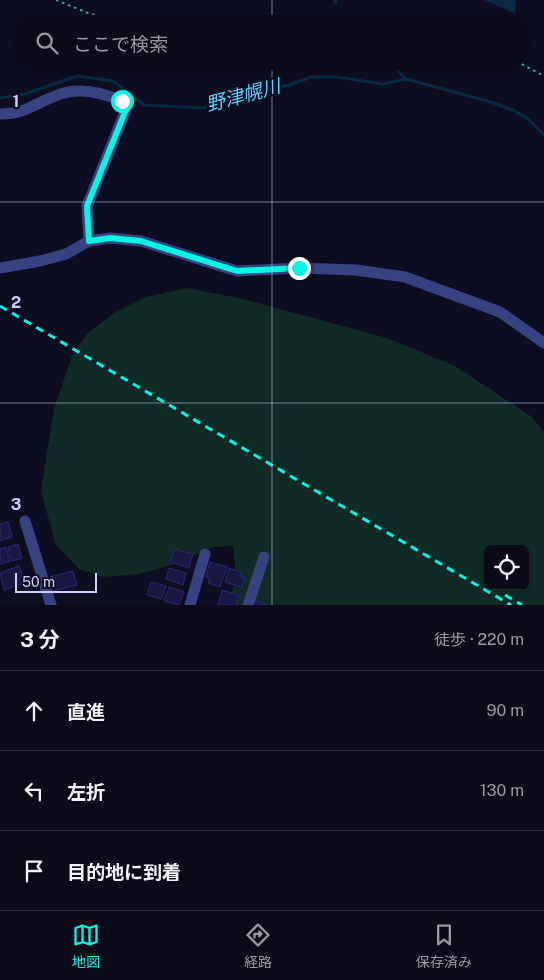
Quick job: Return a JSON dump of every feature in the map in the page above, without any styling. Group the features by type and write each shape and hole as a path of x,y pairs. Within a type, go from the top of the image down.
{"street":[{"path":"0,114 19,114 59,94 76,92 108,96 122,101 125,112 87,206 89,241"},
{"path":"0,268 40,262 66,254 89,241 110,238 141,241 237,271 299,268 356,270 405,277 500,312 544,343"},
{"path":"25,520 51,605"},
{"path":"190,605 205,554"},
{"path":"248,605 264,557"}],"path":[{"path":"56,0 95,15"},
{"path":"529,68 544,76"}],"green space":[{"path":"187,288 243,299 387,338 455,366 532,417 544,432 544,605 229,605 236,573 233,546 213,547 178,563 139,574 103,577 79,569 56,545 41,491 54,409 73,353 88,333 114,313 146,297"}],"water":[{"path":"484,0 516,0 515,13"}],"building":[{"path":"8,522 12,537 0,541 0,524"},
{"path":"18,544 22,558 12,561 8,547"},
{"path":"6,547 10,561 0,564 0,549"},
{"path":"174,549 193,554 189,568 170,562"},
{"path":"210,562 227,567 220,587 208,583 210,578 206,577"},
{"path":"19,566 25,582 4,590 0,573"},
{"path":"169,568 186,573 183,585 166,579"},
{"path":"229,568 241,572 240,576 245,578 242,587 225,582"},
{"path":"73,571 77,585 54,591 50,577"},
{"path":"151,582 166,586 162,599 147,595"},
{"path":"169,587 184,592 179,605 164,601"},
{"path":"222,590 239,595 236,605 218,605"},
{"path":"255,601 268,605 253,605"}],"waterway":[{"path":"398,70 405,79"},
{"name":"野津幌川","path":"0,98 25,94 77,76 113,81 144,105 203,108 244,93 290,85 311,77 337,77 383,84 406,79 491,102 515,111 527,118 544,135"}],"railway":[{"path":"0,306 511,605"},
{"path":"505,595 522,605"}],"route":[{"path":"122,101 125,112 87,206 89,241 110,238 141,241 237,271 299,268"}]}
